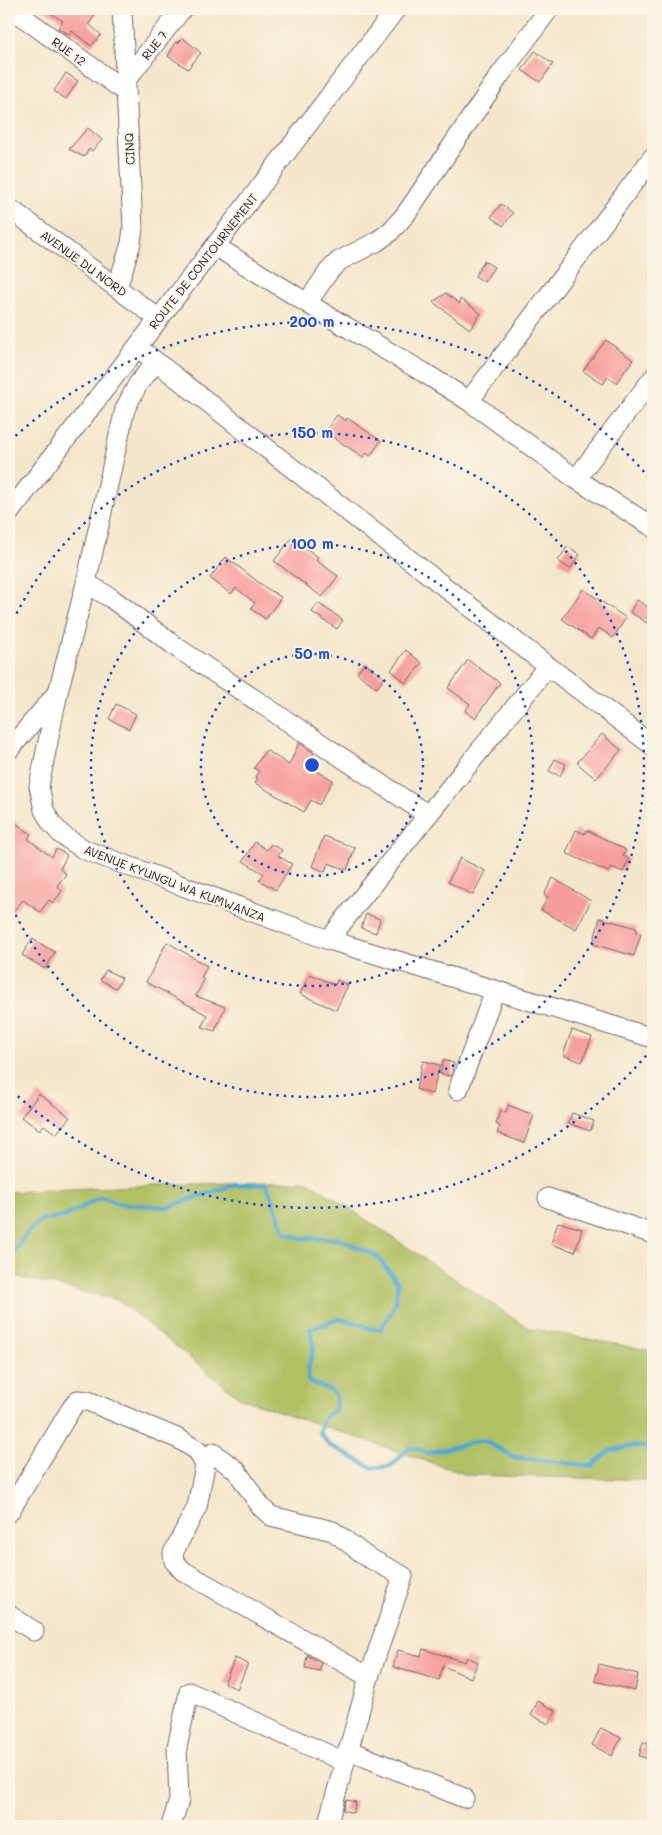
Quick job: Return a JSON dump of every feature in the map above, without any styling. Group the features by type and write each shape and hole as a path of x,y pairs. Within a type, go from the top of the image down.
{"street":[{"name":"RUE 12","path":"12,9 126,86"},
{"name":"CINQ","path":"117,288 131,244 133,228 122,9"},
{"name":"RUE 7","path":"126,86 182,9"},
{"name":"ROUTE DE CONTOURNEMENT","path":"9,512 396,9"},
{"path":"307,303 328,271 339,261 376,242 389,233 406,214 500,75 549,9"},
{"path":"469,401 653,157"},
{"name":"AVENUE DU NORD","path":"9,208 159,319"},
{"path":"215,246 424,372 469,401 576,478 653,527"},
{"path":"137,347 313,485 653,746"},
{"name":"AVENUE KYUNGU WA KUMWANZA","path":"156,362 138,384 125,409 86,583 58,692 40,786 44,810 62,835 85,850 329,940 653,1038"},
{"path":"576,478 653,378"},
{"path":"86,583 111,598 179,649 428,816"},
{"path":"329,940 384,868 548,666"},
{"path":"9,750 58,692"},
{"path":"458,1090 495,990"},
{"path":"548,1198 653,1234"},
{"path":"9,1512 78,1400 88,1401 179,1439 198,1451 205,1464 197,1507 173,1553 174,1561 184,1571 368,1677"},
{"path":"213,1453 236,1470 262,1508 271,1516 333,1531 367,1557 403,1576 368,1677 329,1825"},
{"path":"9,1615 34,1631"},
{"path":"171,1826 179,1800 177,1747 189,1692 347,1756 464,1798"}],"green space":[{"path":"308,1181 528,1328 653,1351 653,1480 468,1475 240,1398 118,1300 9,1275 9,1192 156,1185"}],"building":[{"path":"44,9 99,9 89,24 101,35 91,46 72,31 70,35 58,28 63,21"},
{"path":"183,38 201,53 188,69 168,56 176,42 178,43"},
{"path":"535,51 553,64 540,82 522,70"},
{"path":"66,73 78,81 66,99 54,91"},
{"path":"88,128 102,140 92,151 89,149 84,157 69,149"},
{"path":"501,204 513,213 503,226 491,217"},
{"path":"484,261 494,267 484,282 475,276"},
{"path":"446,293 460,304 460,299 481,313 470,329 433,302"},
{"path":"606,340 633,360 616,383 608,377 603,384 583,371"},
{"path":"337,415 346,421 347,418 381,441 370,456 366,453 363,457 325,432"},
{"path":"292,538 318,557 316,560 338,576 322,597 274,561"},
{"path":"568,546 580,555 570,569 558,561"},
{"path":"226,557 266,588 281,597 266,619 251,609 255,603 236,588 231,594 210,578"},
{"path":"583,589 626,618 613,638 599,628 591,639 562,619"},
{"path":"637,600 653,610 653,627 630,612"},
{"path":"318,603 343,620 337,629 312,612"},
{"path":"406,650 422,663 406,683 391,670"},
{"path":"468,660 500,683 475,718 465,711 470,704 448,688"},
{"path":"365,663 384,678 377,688 357,673"},
{"path":"116,704 136,714 129,729 109,719"},
{"path":"602,734 621,750 596,779 577,763"},
{"path":"299,743 314,753 308,766 333,780 319,805 311,800 304,812 255,783 258,779 255,777 259,771 254,768 266,750 289,765"},
{"path":"555,759 566,764 560,776 549,771"},
{"path":"9,818 31,834 28,839 52,857 56,849 67,855 60,869 66,874 57,886 62,891 53,903 49,900 40,912 23,900 9,916"},
{"path":"576,830 585,834 587,830 626,850 623,856 629,859 623,872 611,867 608,872 566,853"},
{"path":"324,836 355,848 347,870 328,863 325,872 312,866"},
{"path":"255,842 267,850 271,844 282,850 278,856 292,864 276,890 259,880 264,874 243,861"},
{"path":"460,858 485,871 473,895 448,882"},
{"path":"553,878 591,901 576,929 541,910 548,897 544,895"},
{"path":"366,914 380,919 376,933 361,928"},
{"path":"600,918 637,928 636,933 641,934 634,956 593,944"},
{"path":"32,939 55,952 45,969 22,955"},
{"path":"167,942 207,966 201,978 204,980 196,996 225,1007 215,1031 202,1027 207,1015 146,982"},
{"path":"106,970 122,978 116,988 100,980"},
{"path":"310,974 335,985 337,980 348,985 336,1010 300,994"},
{"path":"572,1030 592,1037 582,1062 563,1055"},
{"path":"443,1060 454,1063 451,1076 440,1074"},
{"path":"423,1061 440,1065 432,1094 416,1089"},
{"path":"39,1094 70,1117 56,1134 44,1125 40,1130 21,1117"},
{"path":"508,1105 534,1115 524,1143 497,1133 500,1126 496,1124 500,1110 506,1113"},
{"path":"572,1113 594,1121 590,1131 568,1123"},
{"path":"558,1222 582,1229 575,1252 551,1244"},
{"path":"423,1649 465,1662 467,1657 478,1662 471,1678 443,1666 439,1680 393,1667 398,1650 421,1656"},
{"path":"307,1655 321,1663 320,1671 305,1668"},
{"path":"235,1658 248,1664 237,1689 224,1683"},
{"path":"599,1664 638,1674 635,1691 595,1681"},
{"path":"538,1701 556,1711 549,1724 531,1715"},
{"path":"601,1728 621,1738 612,1756 592,1745"},
{"path":"643,1742 653,1745 653,1760 639,1756"},
{"path":"346,1800 356,1802 353,1813 343,1810"}],"waterway":[{"path":"9,1256 12,1255 26,1234 41,1220 64,1217 101,1197 120,1204 168,1207 237,1184 267,1185 285,1233 301,1238 339,1239 377,1256 398,1283 395,1304 381,1330 339,1319 310,1329 314,1348 309,1364 308,1381 330,1390 336,1396 336,1410 325,1416 319,1432 329,1445 373,1468 391,1466 409,1448 428,1453 483,1440 514,1457 592,1466 609,1451 633,1446 653,1448"}]}
